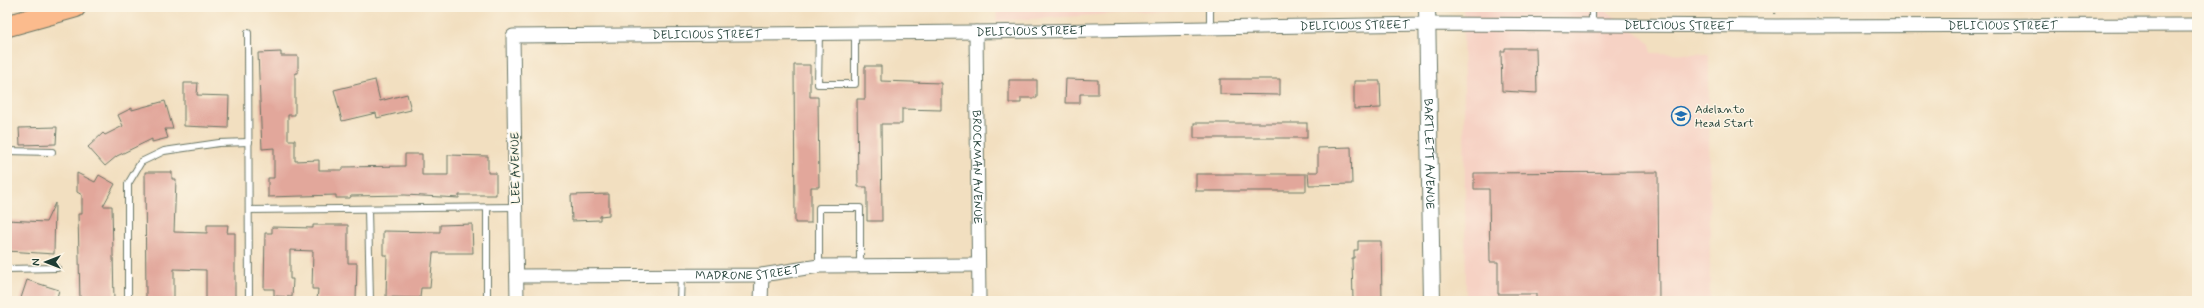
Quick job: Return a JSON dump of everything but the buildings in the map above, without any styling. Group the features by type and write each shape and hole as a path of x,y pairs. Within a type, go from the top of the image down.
{"highway":[{"path":"7,26 75,7"}],"street":[{"name":"BARTLETT AVENUE","path":"1427,7 1432,301"},
{"name":"DELICIOUS STREET","path":"513,36 976,32 1427,24 2197,25"},
{"name":"BROCKMAN AVENUE","path":"976,32 979,301"},
{"name":"LEE AVENUE","path":"513,36 517,301"},
{"name":"MADRONE STREET","path":"517,276 762,275 819,266 978,265"},
{"path":"762,275 762,301"}],"lane":[{"path":"1210,7 1210,28"},
{"path":"1592,7 1592,25"},
{"path":"248,32 249,301"},
{"path":"818,33 818,84 855,84 855,33"},
{"path":"128,301 128,184 141,162 164,152 219,142 249,142"},
{"path":"7,151 52,152"},
{"path":"249,210 516,207"},
{"path":"487,208 487,301"},
{"path":"819,266 818,208 860,208 860,266"},
{"path":"368,209 370,301"},
{"path":"7,268 57,268"},
{"path":"680,301 681,275"}],"shaded area":[{"path":"997,7 1230,7 996,21"},
{"path":"1463,7 1604,7 1605,10 1651,44 1651,53 1709,54 1710,301 1466,301"}],"place":[{"name":"Adelanto Head Start","path":"1681,116"}]}
